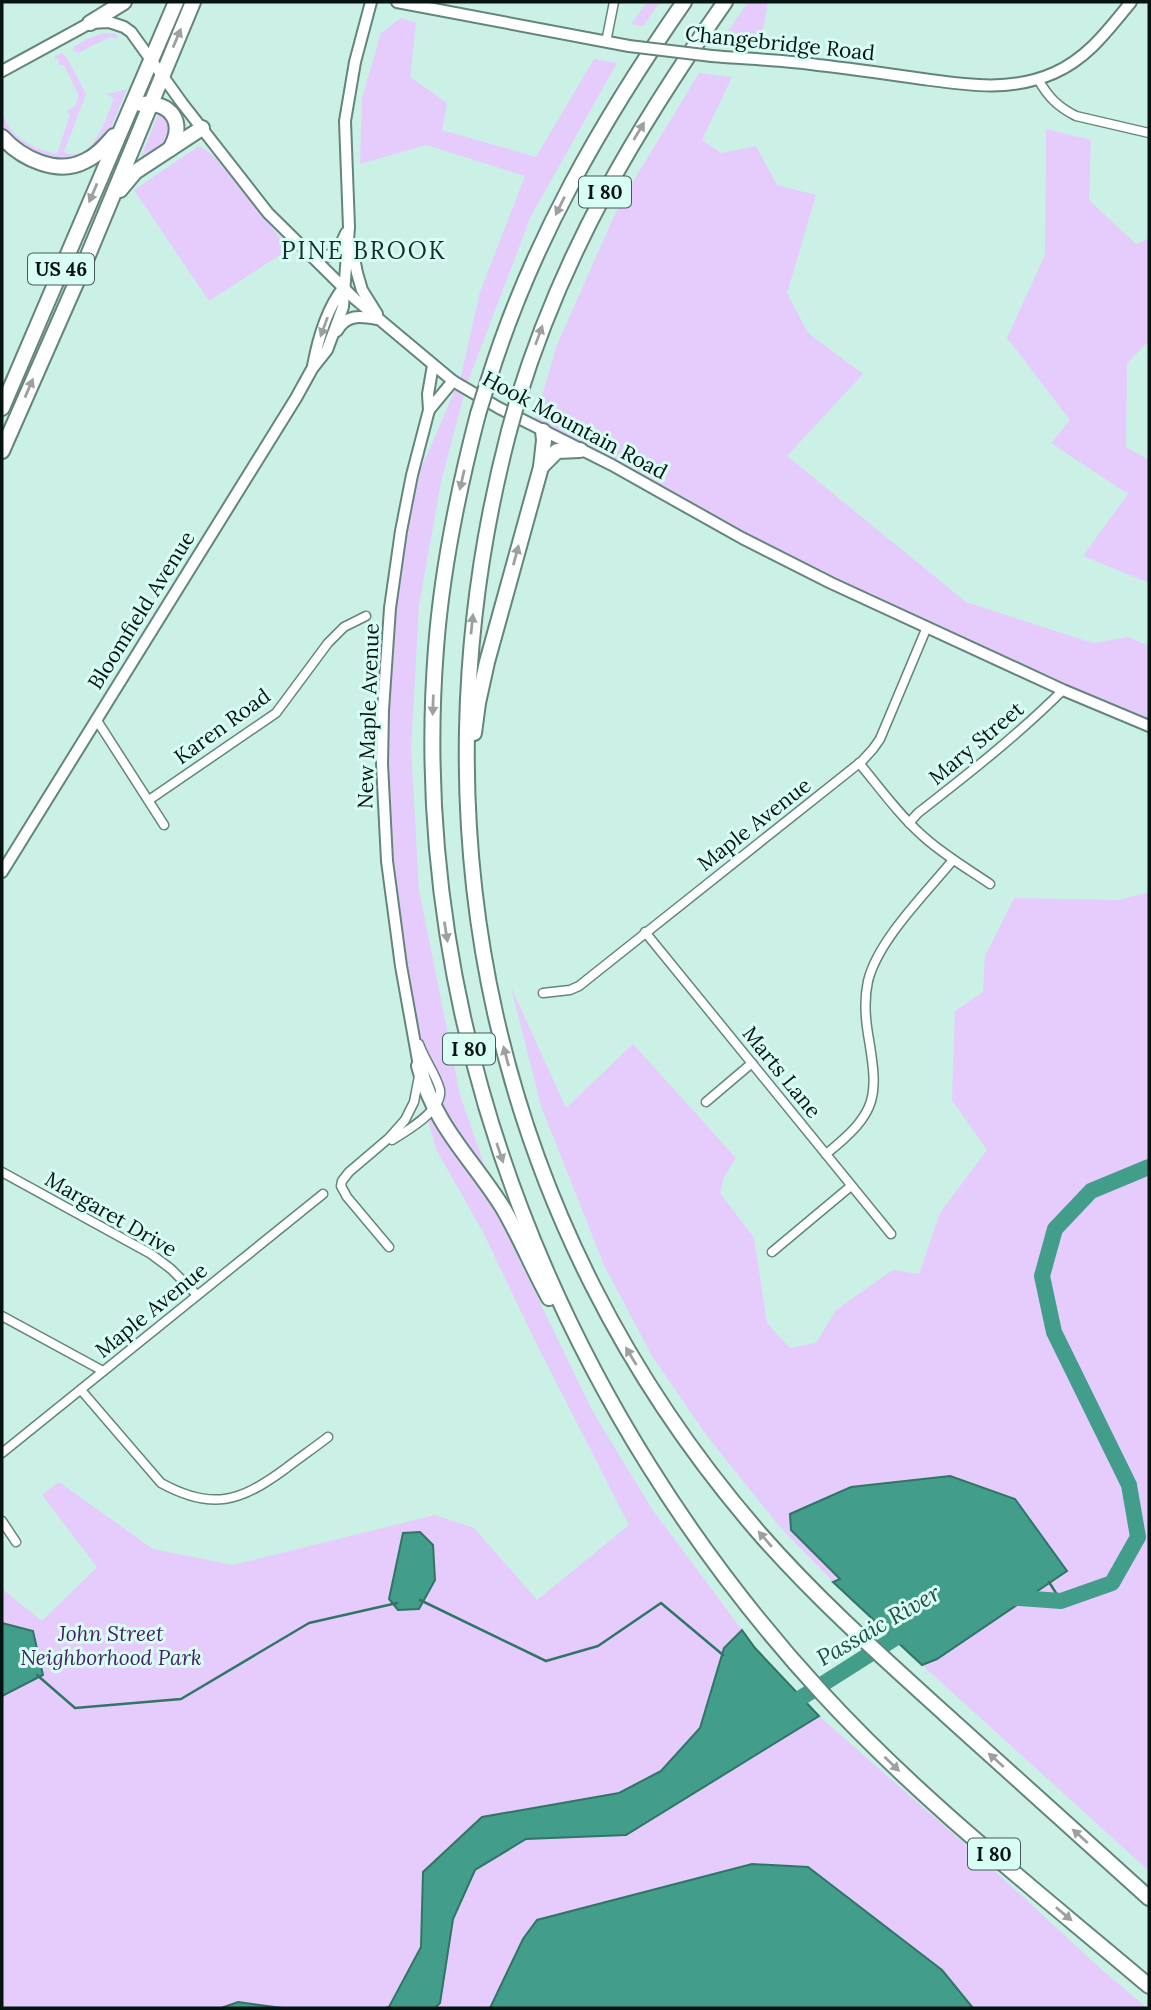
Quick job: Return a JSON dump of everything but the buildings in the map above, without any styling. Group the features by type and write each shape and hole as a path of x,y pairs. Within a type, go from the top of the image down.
{"highway":[{"path":"90,23 124,2"},
{"name":"US 46","path":"2,408 176,2"},
{"name":"US 46","path":"2,451 193,2"},
{"name":"I 80","path":"684,2 626,88 574,176 544,237 517,299 488,382 460,485 448,548 436,646 433,783 436,849 444,917 462,1018 498,1148 539,1254 608,1396 681,1514 758,1618 844,1716 931,1800 1149,1986"},
{"name":"I 80","path":"725,2 637,134 589,222 548,311 518,399 494,492 483,544 473,617 466,716 467,814 477,912 497,1021 530,1137 566,1230 610,1319 673,1422 699,1458 740,1510 811,1589 909,1682 1149,1898"},
{"path":"132,105 150,103 169,111 176,121 177,132 170,149"},
{"path":"108,207 135,172 202,128"},
{"path":"2,137 27,156 49,165 67,166 79,164 93,156 120,130"},
{"path":"467,814 472,745 482,682 541,467 543,431"},
{"path":"541,467 557,450 580,450"},
{"path":"419,1066 425,1088 449,1134 504,1210 555,1308 608,1396"}],"main road":[{"name":"Bloomfield Avenue","path":"2,872 329,345 343,307 348,258 345,121 355,62 371,2"},
{"name":"Changebridge Road","path":"397,2 629,46 712,57 816,64 968,85 1010,85 1038,79 1064,68 1100,41 1131,2"},
{"name":"Hook Mountain Road","path":"90,23 110,22 131,32 268,213 343,288 453,381 742,538 831,583 1063,690 1149,726"},
{"path":"2,71 90,23"},
{"path":"312,256 330,257 336,253 349,228"},
{"path":"349,228 362,290 380,319"},
{"name":"Bloomfield Avenue","path":"312,369 333,301 343,288"},
{"path":"329,345 340,325 350,317 380,319"},
{"name":"New Maple Avenue","path":"419,1066 401,966 387,860 383,710 390,608 401,531 429,410 428,394 433,365"},
{"name":"New Maple Avenue","path":"429,410 453,381"}],"street":[{"path":"606,42 614,2"},
{"path":"1038,79 1051,100 1065,111 1149,133"},
{"name":"Karen Road","path":"149,800 276,713 328,643 344,627 366,616"},
{"name":"Maple Avenue","path":"543,993 570,990 859,763 880,739 927,627"},
{"name":"Mary Street","path":"909,823 918,813 997,752 1063,690"},
{"path":"96,719 164,825"},
{"path":"859,763 923,836 990,884"},
{"path":"826,1154 854,1129 872,1101 875,1077 865,1017 865,1000 873,965 894,932 953,860"},
{"name":"Marts Lane","path":"645,932 891,1234"},
{"name":"New Maple Avenue","path":"412,1024 440,1092 435,1108"},
{"path":"706,1102 751,1063"},
{"path":"389,1247 341,1186 344,1176 398,1130 411,1111 419,1084 419,1066"},
{"path":"380,1147 435,1108"},
{"name":"Margaret Drive","path":"2,1172 151,1254 171,1269 197,1295"},
{"path":"772,1252 851,1186"},
{"name":"Maple Avenue","path":"2,1454 323,1194"},
{"path":"2,1316 103,1371"},
{"path":"80,1390 161,1483 174,1491 200,1499 237,1497 258,1488 328,1437"},
{"path":"2,1521 16,1542"}],"green space":[{"path":"647,2 660,2 643,26 631,24"},
{"path":"748,2 768,2 761,40 725,36"},
{"name":"John Street Neighborhood Park","path":"401,18 416,23 410,77 447,103 442,130 536,157 594,59 617,63 531,216 467,384 441,482 419,605 411,748 419,890 460,1095 513,1247 593,1412 652,1509 742,1630 724,1648 700,1728 661,1771 619,1793 482,1817 423,1872 421,1947 389,2007 282,2008 238,2002 221,2008 2,2008 2,1589 42,1621 97,1567 42,1495 59,1482 153,1549 233,1565 435,1515 474,1528 537,1600 629,1525 483,1232 437,1151 415,1077 395,932 382,707 405,506 461,376 480,292 525,176 426,145 360,164 362,98 381,33"},
{"path":"104,33 118,36 116,39 110,37 78,53 73,51 74,47 87,39"},
{"path":"62,53 86,94 64,152 74,155 90,147 102,128 114,99 107,94 127,89 106,139 100,146 69,161 36,155 7,136 2,128 2,110 9,127 22,140 57,154 70,115 67,111 75,106 79,96 64,65 59,65 58,58 55,59 55,56"},
{"path":"699,73 732,77 702,140 721,153 756,146 777,185 816,195 787,293 808,333 863,374 787,456 966,602 1093,643 1128,637 1149,646 1149,726 820,581 533,426 557,345 619,205"},
{"path":"159,112 170,125 168,142 143,159 141,157"},
{"path":"1046,129 1091,140 1089,200 1136,244 1149,238 1149,341 1127,363 1126,447 1149,460 1149,583 1083,556 1128,494 1051,443 1070,420 1007,338 1045,255"},
{"path":"199,146 213,155 289,249 209,301 134,190"},
{"path":"1149,892 1149,1871 922,1665 937,1659 1066,1571 1015,1499 950,1476 791,1530 840,1580 833,1582 779,1526 707,1436 652,1356 604,1265 541,1106 511,987 566,1108 633,1044 736,1158 724,1177 720,1193 754,1238 767,1323 790,1348 816,1343 836,1310 893,1270 919,1274 940,1213 987,1150 952,1100 955,1011 983,992 985,956 1014,898 1119,900"},
{"path":"819,1716 1147,2008 973,2008 942,1970 808,1867 537,1920 523,1939 490,2008 435,2008 440,2003 453,1919 475,1870 526,1839 626,1835"}],"shaded area":[{"path":"950,1476 1015,1499 1067,1571 937,1659 922,1665 833,1582 840,1579 791,1530 790,1514 851,1487"},
{"path":"420,1532 433,1545 435,1580 419,1609 398,1610 389,1599 403,1533"},
{"path":"2,1623 33,1631 43,1675 2,1696"},
{"path":"742,1630 755,1648 819,1716 626,1835 526,1839 475,1870 453,1919 440,2003 435,2008 385,2008 389,2007 421,1947 423,1872 482,1817 619,1793 661,1771 700,1728 724,1648"},
{"path":"752,1864 808,1867 942,1970 973,2008 490,2008 523,1939 537,1920"},
{"path":"238,2002 282,2008 221,2008"}],"waterway":[{"name":"Passaic River","path":"1006,1597 1061,1601 1112,1583 1138,1537 1129,1485 1054,1332 1042,1276 1055,1229 1091,1191 1149,1167"},
{"path":"1049,1582 1061,1601"},
{"path":"420,1600 546,1661 598,1646 661,1603 723,1655"},
{"path":"37,1675 75,1708 181,1699 309,1623 397,1603"},
{"name":"Passaic River","path":"785,1708 911,1628"}],"district":[{"name":"PINE BROOK","path":"364,250"}]}
